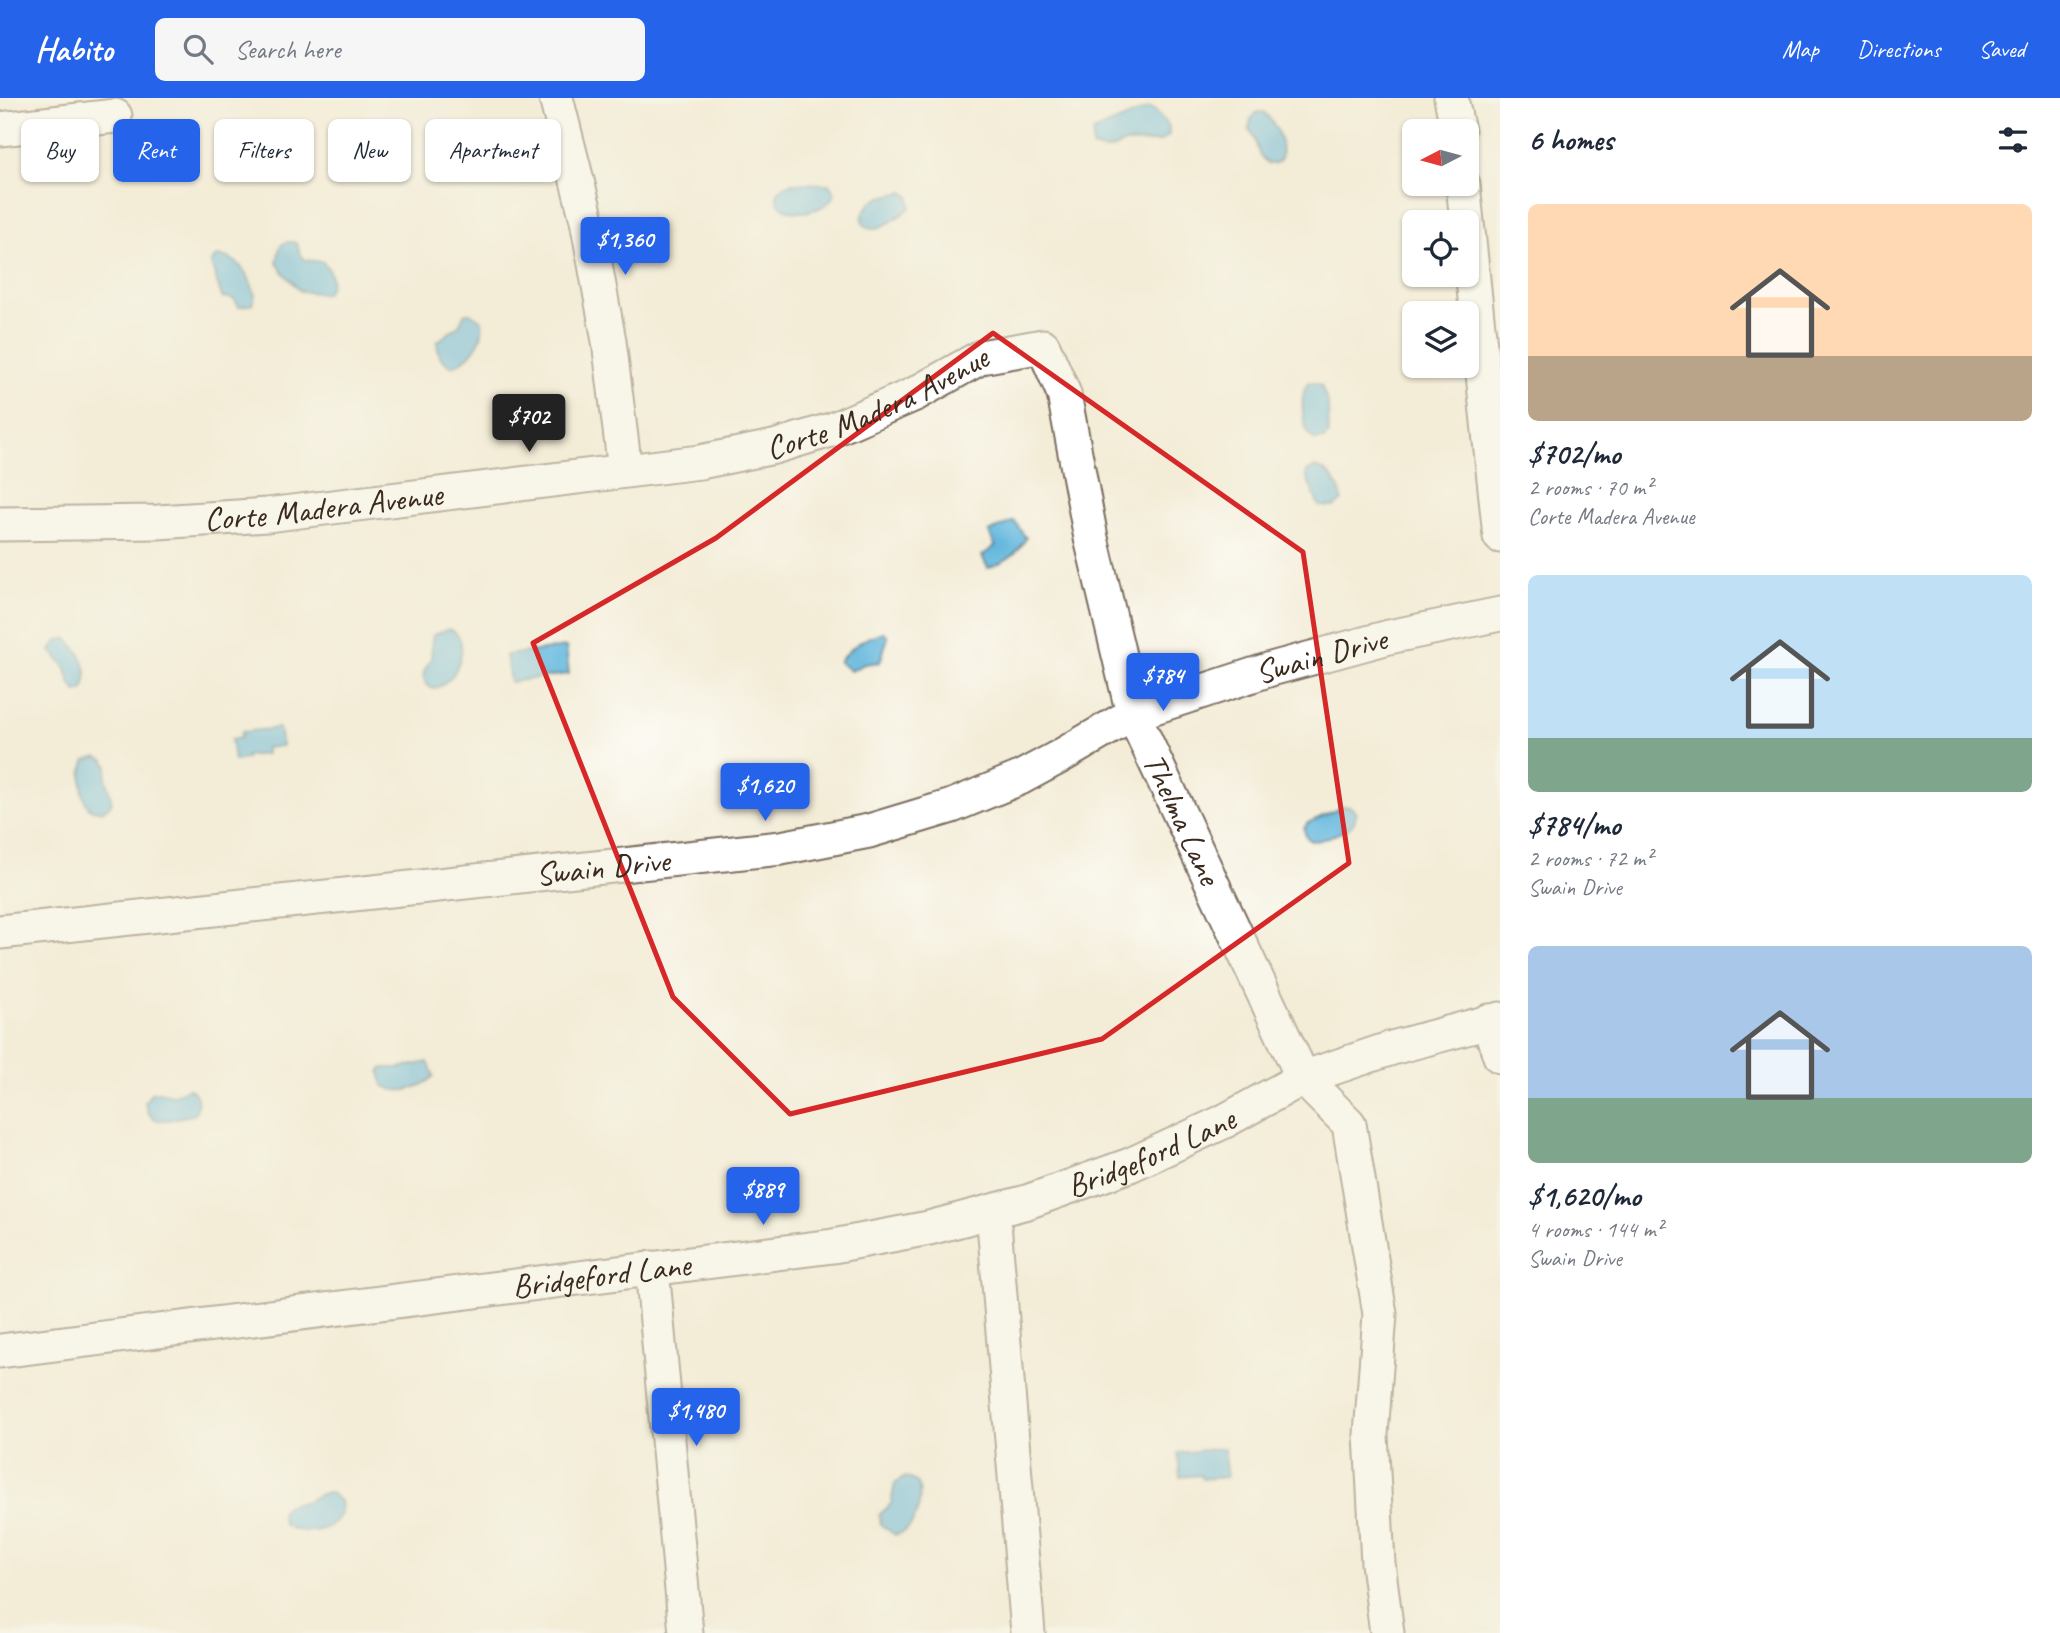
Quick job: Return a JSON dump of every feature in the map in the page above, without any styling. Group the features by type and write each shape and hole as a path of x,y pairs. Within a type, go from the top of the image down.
{"street":[{"path":"556,98 587,220 607,327 625,470"},
{"path":"1451,98 1455,119"},
{"path":"0,129 116,116"},
{"path":"1464,196 1500,536"},
{"name":"Corte Madera Avenue","path":"0,524 158,522 267,515 700,462 774,447 834,429 915,394 981,357 1043,346"},
{"name":"Thelma Lane","path":"1043,346 1064,394 1091,538 1133,714 1303,1078 1349,1124 1380,1314 1371,1435 1378,1563 1387,1633"},
{"name":"Swain Drive","path":"0,932 781,848 869,831 952,806 1020,778 1133,714 1270,669 1389,637 1500,614"},
{"path":"1494,1020 1500,1056"},
{"name":"Bridgeford Lane","path":"0,1351 833,1246 929,1228 1027,1202 1130,1165 1223,1122 1303,1078 1392,1048 1494,1020"},
{"path":"993,1211 1028,1633"},
{"path":"652,1268 682,1632"}],"highlighted area":[{"path":"993,333 1303,552 1349,863 1102,1039 790,1114 673,997 533,643 716,538"}],"water":[{"path":"1149,108 1156,111 1169,127 1169,135 1159,142 1125,143 1109,150 1092,147 1093,132"},
{"path":"1257,112 1264,112 1278,134 1282,152 1281,159 1276,163 1269,164 1264,160 1249,129 1251,119"},
{"path":"792,183 829,184 835,194 821,208 792,211 779,204 777,198 783,187"},
{"path":"904,192 910,197 910,208 881,227 866,226 862,218 873,201"},
{"path":"286,242 297,244 305,260 323,262 326,266 331,283 324,294 300,291 282,271 277,262 280,246"},
{"path":"216,256 231,259 242,268 255,296 252,304 239,307 234,299 222,297 211,264"},
{"path":"465,313 470,313 482,321 483,328 479,342 470,355 451,366 440,357 437,342 459,325"},
{"path":"1308,383 1321,385 1328,404 1329,434 1324,439 1314,440 1304,421 1303,396"},
{"path":"1315,467 1330,475 1339,489 1342,500 1334,507 1319,506 1306,476 1307,472"},
{"path":"1014,521 1026,538 1010,557 988,568 982,556 995,546 989,532"},
{"path":"449,629 460,639 459,663 450,678 434,689 427,686 423,674 431,658 432,638 433,635"},
{"path":"884,632 888,637 880,662 864,664 851,671 839,662 859,643"},
{"path":"66,638 80,655 86,669 83,690 77,692 71,685 65,667 51,651 57,641"},
{"path":"566,647 569,674 510,682 506,655"},
{"path":"279,728 282,746 266,748 266,754 246,756 246,759 234,761 231,739 241,738 241,732"},
{"path":"97,757 104,760 108,766 106,777 112,802 102,811 88,807 82,789 86,760"},
{"path":"1344,806 1351,807 1356,813 1351,826 1319,840 1308,838 1304,828 1308,823"},
{"path":"428,1062 434,1076 422,1084 409,1090 396,1090 383,1085 380,1072 383,1068 399,1068"},
{"path":"188,1088 195,1093 197,1100 194,1115 163,1120 152,1117 145,1102 151,1093 174,1095"},
{"path":"1224,1448 1227,1477 1180,1477 1178,1453"},
{"path":"906,1477 918,1483 918,1507 913,1522 895,1535 881,1525 879,1515 891,1504 895,1483"},
{"path":"329,1492 340,1501 341,1514 330,1526 307,1531 284,1525 284,1507"}]}
